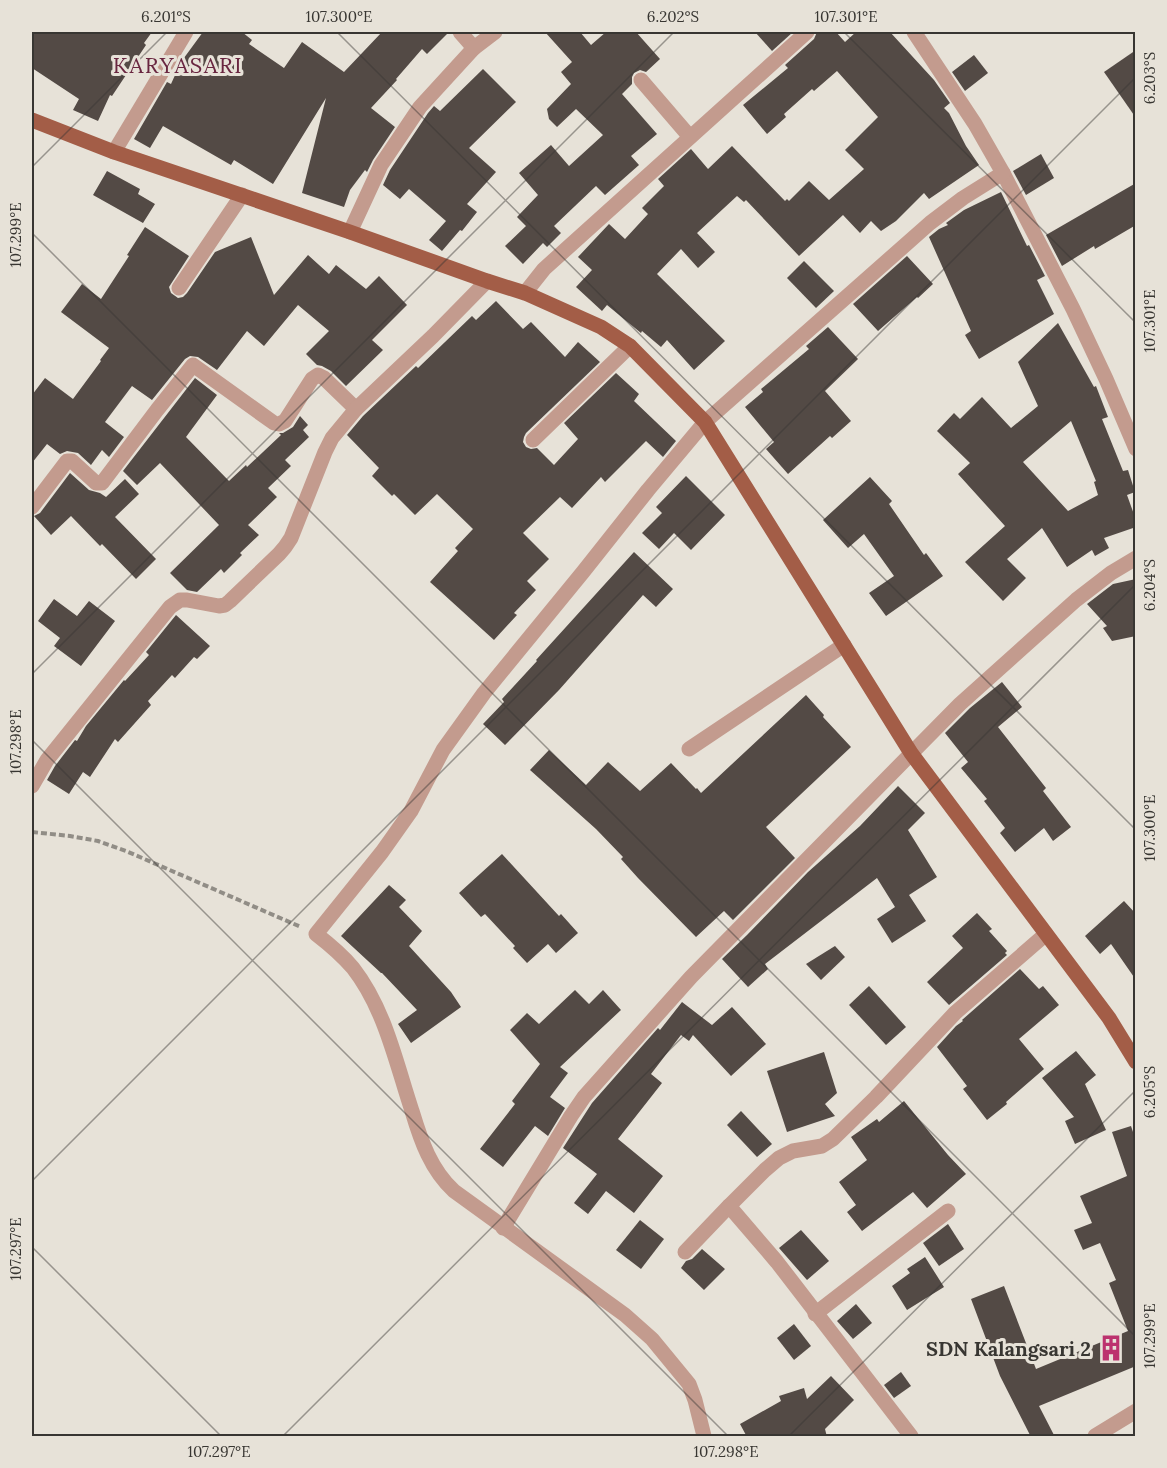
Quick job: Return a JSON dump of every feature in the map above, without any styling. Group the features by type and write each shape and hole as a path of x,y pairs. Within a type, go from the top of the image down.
{"main road":[{"path":"32,120 114,152 525,293 601,327 630,346 705,422 911,753 1109,1017 1136,1062"}],"street":[{"path":"114,152 186,32"},
{"path":"460,32 474,48"},
{"path":"350,232 381,165 420,107 474,48 495,32"},
{"path":"525,293 544,270 807,32"},
{"path":"914,32 975,124 1003,173 1107,379 1136,449"},
{"path":"641,80 690,137"},
{"path":"704,1437 696,1400 689,1384 652,1339 625,1315 503,1228 454,1191 440,1177 421,1139 386,1029 375,1006 354,970 340,953 316,934 394,836 411,811 443,750 484,693 705,422 930,224 963,198 1003,173"},
{"path":"179,288 242,195"},
{"path":"32,786 47,760 170,607 180,600 225,605 279,555 291,538 332,438 356,409 487,281"},
{"path":"533,440 630,346"},
{"path":"32,507 67,461 72,461 96,483 102,483 193,365 274,423 279,424 285,421 312,379 318,375 356,409"},
{"path":"503,1228 584,1097 691,977 960,704 1076,600 1111,573 1136,558"},
{"path":"689,749 844,645"},
{"path":"685,1252 779,1158 793,1151 822,1146 833,1138 876,1097 955,1013 1046,934"},
{"path":"729,1206 777,1263 911,1437"},
{"path":"815,1314 948,1211"},
{"path":"1095,1437 1136,1411"}],"path":[{"path":"32,832 98,841 126,851 316,934"}],"building":[{"path":"32,32 152,32 144,43 146,45 112,96 110,95 98,121 73,110 79,99 32,68"},
{"path":"203,32 242,32 252,40 249,44 284,68 302,42 344,72 382,32 449,32 427,54 422,49 371,108 395,127 367,172 365,170 350,190 344,207 302,193 326,98 273,184 234,160 231,165 163,126 150,148 134,139 167,82 171,84 181,62"},
{"path":"545,32 580,32 591,45 606,32 636,32 660,59 646,72 640,70 634,73 632,84 622,94 657,134 631,156 639,165 605,195 596,186 554,226 561,233 547,247 543,243 523,264 505,246 526,226 517,217 538,195 519,173 551,145 569,166 603,135 576,109 557,127 549,119 547,109 571,84 561,72 572,62"},
{"path":"755,32 793,32 772,51"},
{"path":"817,32 836,32 845,42 856,32 890,32 934,80 950,103 944,108 979,165 929,199 924,193 896,221 881,231 871,221 860,233 843,215 799,256 746,200 744,202 737,196 697,233 715,252 698,268 681,249 657,274 725,341 694,370 667,340 661,347 607,305 602,311 576,287 592,270 578,257 609,224 625,239 648,214 642,208 664,186 658,179 691,149 708,169 732,146 785,201 787,199 789,201 809,181 829,200 864,169 845,150 878,117 837,71 784,114 786,117 767,134 743,105 788,68 785,65 814,39"},
{"path":"1136,50 1136,118 1104,72"},
{"path":"974,55 988,73 965,91 952,72"},
{"path":"483,69 516,102 469,148 496,172 467,204 477,212 442,251 429,240 446,221 409,189 400,199 383,185 390,170 434,106 440,111"},
{"path":"1041,154 1054,178 1026,195 1013,171"},
{"path":"107,171 140,189 138,194 155,204 143,223 93,195"},
{"path":"1136,183 1136,225 1095,249 1094,246 1062,266 1046,235"},
{"path":"1001,192 1027,246 1029,245 1045,276 1037,280 1054,314 979,359 965,335 971,331 929,237 948,225 946,223 964,210"},
{"path":"145,227 189,256 169,287 171,293 178,298 187,293 215,252 251,237 274,295 308,255 329,274 336,265 366,289 379,276 407,305 372,340 383,350 346,386 331,371 317,365 306,354 329,331 298,305 264,346 247,331 217,370 198,357 190,356 185,359 152,400 132,386 105,422 124,437 109,457 102,450 91,465 78,453 67,451 60,454 47,444 32,463 32,395 45,378 73,399 109,348 61,312 82,284 101,299"},
{"path":"907,256 933,284 878,331 853,304"},
{"path":"804,261 834,291 816,308 787,278"},
{"path":"496,301 523,329 531,322 565,357 578,342 600,362 526,433 523,442 526,447 537,448 554,465 578,439 564,423 616,373 639,394 634,401 676,441 663,457 646,441 605,482 601,477 572,508 560,497 523,533 549,559 527,581 536,590 514,613 517,615 494,640 430,582 458,551 455,548 473,529 437,494 415,515 372,476 379,468 347,435 363,416 416,366 418,368 472,316 476,320"},
{"path":"1058,323 1094,387 1096,386 1108,417 1102,419 1123,471 1128,470 1135,492 1127,495 1136,520 1136,527 1104,538 1109,548 1095,556 1092,550 1067,567 1042,528 1007,559 1026,578 1003,601 965,562 1005,526 958,474 970,463 937,431 954,413 960,419 982,397 1011,428 1038,406 1018,362","holes":["1071,421 1096,481 1094,482 1098,495 1068,511 1023,462"]},
{"path":"828,327 858,359 825,391 851,421 832,438 830,436 788,474 766,449 774,442 745,407 763,392 761,389 809,349 806,346"},
{"path":"195,378 217,395 186,437 229,481 281,435 279,433 293,427 300,416 308,425 303,430 309,437 285,460 291,466 268,488 277,497 248,525 259,535 224,573 221,569 197,592 187,590 170,573 219,525 160,463 137,485 123,471"},
{"path":"70,473 89,490 106,497 125,479 139,494 115,517 156,559 136,579 71,516 51,535 34,516 40,513"},
{"path":"686,476 725,515 691,550 674,533 659,549 642,533 662,513 656,507"},
{"path":"870,477 892,501 889,504 924,555 926,553 943,576 886,616 869,593 894,576 864,534 848,548 823,520"},
{"path":"634,552 673,589 656,607 643,595 559,690 505,745 483,724 504,702 502,699 536,660"},
{"path":"1136,579 1136,636 1112,641 1103,628 1107,626 1087,604 1113,584"},
{"path":"54,599 77,616 89,601 115,621 81,666 54,646 60,638 38,621"},
{"path":"176,615 210,646 197,659 194,657 175,678 172,675 148,701 151,705 118,742 115,739 90,777 83,772 69,794 47,780 86,726 124,680 149,655 146,652"},
{"path":"1002,682 1022,707 998,727 1046,788 1043,791 1071,827 1053,841 1044,828 1015,852 1000,833 1005,828 984,801 987,799 961,768 968,762 945,733 970,708"},
{"path":"806,695 851,747 766,827 795,858 733,920 724,911 696,937 638,878 621,859 623,857 596,829 530,770 549,750 586,785 608,762 640,791 671,763 701,793"},
{"path":"898,786 925,813 908,830 937,877 909,895 926,921 892,943 877,919 895,907 877,878 765,964 768,969 748,987 722,959 808,872 860,826"},
{"path":"502,854 559,916 561,914 578,933 556,953 548,944 527,963 513,948 515,946 485,914 481,917 459,893"},
{"path":"389,885 406,900 399,907 422,931 409,946 451,992 461,1007 411,1043 398,1024 417,1010 382,973 341,936"},
{"path":"1124,901 1136,914 1136,980 1111,944 1100,954 1085,936"},
{"path":"977,913 992,929 989,931 1007,951 1005,953 1007,955 949,1005 927,982 963,948 952,936"},
{"path":"835,946 845,957 821,980 806,964"},
{"path":"1020,969 1039,989 1043,986 1059,1005 1019,1039 1044,1069 987,1120 963,1089 967,1086 937,1047 962,1020"},
{"path":"869,986 906,1027 886,1045 849,1005"},
{"path":"575,990 589,1004 603,990 621,1010 560,1067 568,1073 550,1097 565,1108 548,1136 535,1126 503,1167 480,1149 515,1104 512,1101 540,1064 510,1030 527,1013 539,1024"},
{"path":"682,1002 712,1025 732,1007 766,1044 731,1076 693,1035 689,1041 681,1035 651,1074 662,1083 618,1139 663,1176 634,1213 606,1191 588,1214 574,1203 597,1174 563,1148 592,1103 658,1028 660,1030"},
{"path":"1076,1051 1096,1075 1085,1084 1106,1130 1075,1144 1065,1121 1074,1117 1042,1078"},
{"path":"824,1052 837,1093 825,1104 835,1116 787,1132 767,1071"},
{"path":"904,1101 966,1174 927,1208 913,1192 862,1231 847,1212 856,1205 839,1182 867,1160 851,1137 877,1119 879,1122"},
{"path":"741,1111 772,1144 757,1157 727,1125"},
{"path":"1131,1126 1136,1141 1136,1366 1039,1406 1055,1437 1031,1437 1000,1376 971,1299 1004,1286 1036,1369 1128,1331 1109,1283 1116,1280 1100,1243 1083,1250 1074,1230 1092,1223 1080,1196 1127,1176 1112,1132"},
{"path":"640,1220 664,1239 641,1269 616,1250"},
{"path":"948,1224 964,1249 939,1266 923,1243"},
{"path":"801,1230 829,1261 807,1280 779,1248"},
{"path":"702,1249 725,1269 704,1290 681,1268 686,1261 692,1259"},
{"path":"925,1257 944,1287 907,1310 892,1286 910,1273 907,1269"},
{"path":"856,1304 872,1323 853,1339 837,1321"},
{"path":"794,1324 811,1346 794,1360 777,1338"},
{"path":"901,1372 911,1386 894,1398 884,1385"},
{"path":"831,1376 854,1400 825,1429 827,1437 747,1437 740,1424 781,1401 779,1396 804,1388 807,1399"}],"place":[{"name":"SDN Kalangsari 2","path":"1111,1348"}],"district":[{"name":"KARYASARI","path":"178,65"}]}
